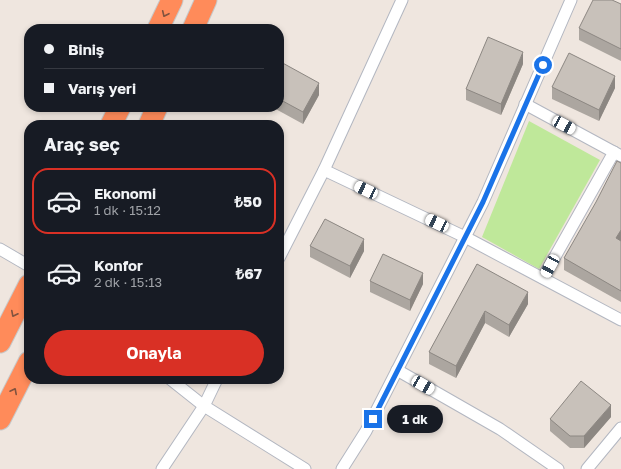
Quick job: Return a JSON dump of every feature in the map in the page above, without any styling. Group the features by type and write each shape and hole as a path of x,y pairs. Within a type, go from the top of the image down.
{"highway":[{"path":"160,24 172,0"},
{"path":"195,24 206,0"},
{"path":"0,342 24,295"},
{"path":"0,419 24,372"}],"street":[{"path":"284,248 324,170 402,0"},
{"path":"342,469 366,431 483,202 571,0"},
{"path":"525,104 618,154 543,278"},
{"path":"324,170 465,237 621,320"},
{"path":"0,249 24,263"},
{"path":"397,370 500,429 558,469"},
{"path":"176,384 204,406 305,469"},
{"path":"162,469 204,406 215,384"},
{"path":"587,469 621,428"}],"green space":[{"path":"529,121 600,160 539,269 482,237"}],"building":[{"path":"593,0 612,0 621,4 621,49 579,28"},
{"path":"488,37 523,52 501,104 466,89"},
{"path":"569,53 615,76 599,110 552,87"},
{"path":"284,64 319,83 303,112 284,102"},
{"path":"617,161 621,163 621,230 616,238 621,241 621,291 564,258 596,202"},
{"path":"325,219 364,239 350,266 310,246"},
{"path":"383,254 423,273 410,300 370,281"},
{"path":"477,264 528,292 509,325 485,311 456,366 429,352"},
{"path":"581,381 611,405 584,436 570,436 550,419"}],"route":[{"path":"373,419 483,202 543,65"}]}
